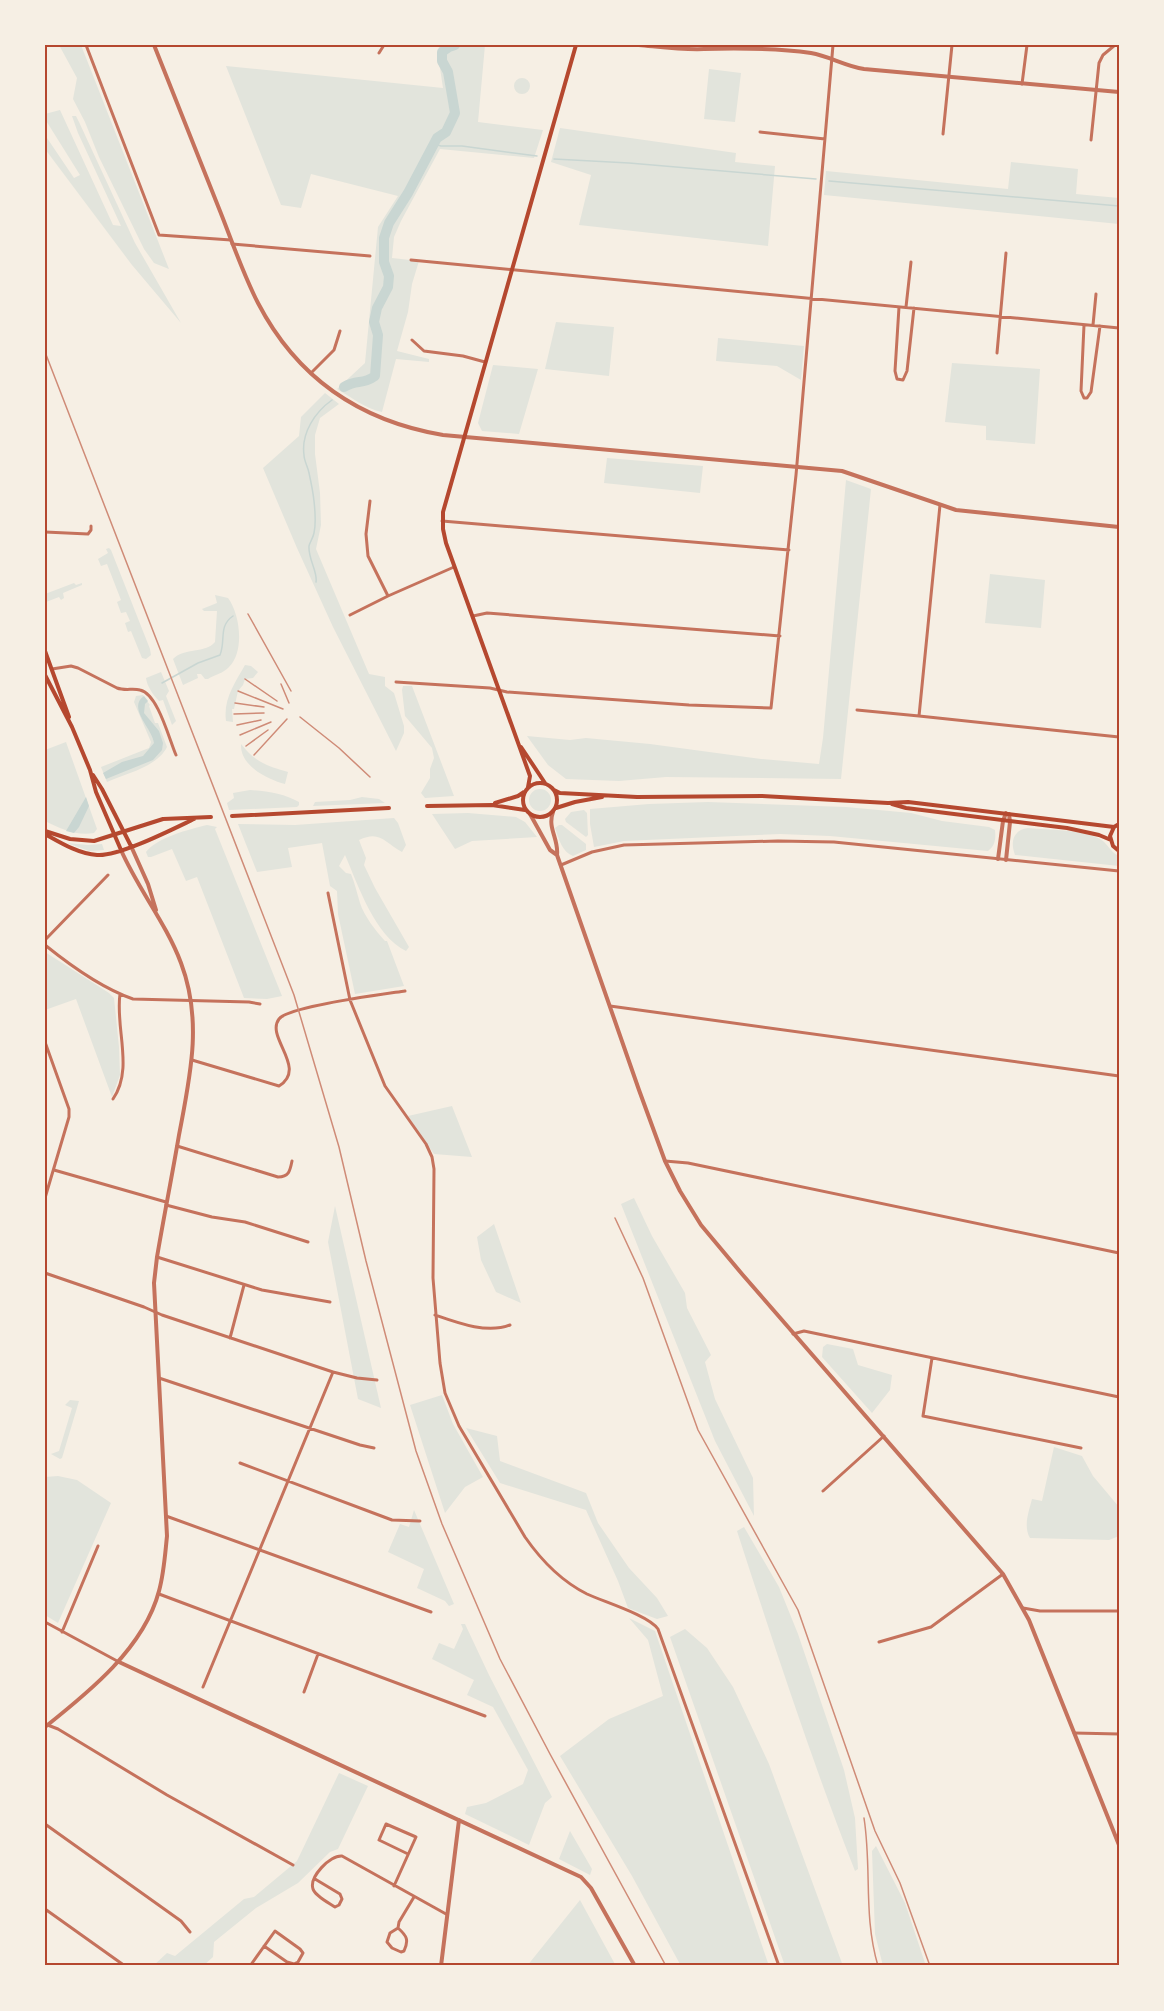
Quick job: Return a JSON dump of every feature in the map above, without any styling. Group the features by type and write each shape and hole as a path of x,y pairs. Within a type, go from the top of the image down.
{"main road":[{"path":"576,45 444,502 442,521 454,567 530,776 523,798 526,810 540,818 575,802 607,796"},
{"path":"45,651 63,696 72,727"},
{"path":"45,673 72,727 121,850"},
{"path":"519,744 545,784"},
{"path":"90,770 130,846"},
{"path":"492,805 518,796 536,783 545,784 561,793 607,796 762,796 888,803 908,802 1117,826"},
{"path":"554,789 557,798 554,810"},
{"path":"888,803 906,808 1067,828 1100,835 1110,840 1119,851"},
{"path":"427,806 492,805 526,810"},
{"path":"232,816 389,808"},
{"path":"45,832 70,839 94,841 162,819 212,817"},
{"path":"45,832 68,847 97,855 121,850 198,818"},
{"path":"1110,840 1112,831 1117,826"}],"street":[{"path":"86,45 159,235 370,256"},
{"path":"154,45 248,282 268,319 286,346 311,373 346,401 383,420 408,428 464,436 842,471 940,505 970,512 1119,527"},
{"path":"379,53 384,45"},
{"path":"639,45 704,49 764,48 813,54 847,66 864,69 1119,92"},
{"path":"396,682 689,705 771,708 789,550 833,45"},
{"path":"943,134 952,45"},
{"path":"1022,84 1027,45"},
{"path":"1091,140 1099,63 1103,55 1115,45"},
{"path":"760,132 825,139"},
{"path":"997,353 1006,253"},
{"path":"411,260 1119,328"},
{"path":"906,308 911,262"},
{"path":"1093,325 1096,294"},
{"path":"899,307 895,370 899,380 903,380 907,371 914,308"},
{"path":"1084,324 1081,391 1084,398 1087,398 1091,392 1100,326"},
{"path":"311,373 334,350 340,330"},
{"path":"412,340 424,351 463,356 485,362"},
{"path":"370,501 366,534 368,556 388,596"},
{"path":"919,716 940,505"},
{"path":"442,521 789,550"},
{"path":"45,532 88,534 91,526"},
{"path":"350,615 454,567"},
{"path":"472,616 487,613 780,636"},
{"path":"45,673 52,669 71,666 117,688 142,690 147,693 155,703 176,755"},
{"path":"857,710 1119,737"},
{"path":"554,810 550,819 558,847 557,855 665,1161 680,1191 701,1225 1003,1574 1023,1608 1119,1845"},
{"path":"530,814 550,850 557,855"},
{"path":"998,859 1003,821 1008,814"},
{"path":"1006,860 1010,822 1008,814"},
{"path":"561,865 592,852 624,845 778,841 834,842 1119,872"},
{"path":"130,846 148,884 157,914"},
{"path":"46,1726 119,1662 141,1630 159,1594 165,1557 166,1516 157,1378 154,1283 192,1060 194,1023 192,1001 181,962 121,850"},
{"path":"45,940 108,875"},
{"path":"328,894 350,1000 385,1086 426,1144 432,1157 435,1315 443,1380 453,1414 531,1546 551,1568 586,1594 656,1625 663,1637 716,1793 779,1966"},
{"path":"45,945 66,962 120,994 133,999 260,1004"},
{"path":"192,1060 279,1086 286,1080 289,1070 277,1031 280,1017 295,1011 350,1000 405,992"},
{"path":"113,1099 118,1092 123,1073 118,1005 120,994"},
{"path":"610,1006 1119,1076"},
{"path":"45,1042 69,1109 69,1117 45,1198"},
{"path":"177,1146 278,1177 288,1175 292,1161"},
{"path":"665,1161 688,1163 1119,1253"},
{"path":"54,1170 212,1217 245,1222 308,1242"},
{"path":"157,1257 244,1285 330,1302"},
{"path":"45,1273 333,1372 377,1380"},
{"path":"230,1338 244,1285"},
{"path":"435,1315 489,1329 501,1328 510,1324"},
{"path":"793,1334 804,1331 1119,1397"},
{"path":"932,1358 923,1416 1081,1448"},
{"path":"203,1688 333,1372"},
{"path":"157,1378 374,1448"},
{"path":"823,1491 884,1436"},
{"path":"240,1463 392,1520 420,1521"},
{"path":"166,1516 431,1612"},
{"path":"62,1632 98,1546"},
{"path":"879,1642 931,1626 1003,1574"},
{"path":"159,1594 485,1716"},
{"path":"1023,1608 1040,1611 1119,1611"},
{"path":"45,1622 119,1662 581,1877 591,1888 635,1966"},
{"path":"304,1692 318,1654"},
{"path":"46,1726 58,1729 293,1865"},
{"path":"1074,1733 1119,1734"},
{"path":"441,1966 459,1820"},
{"path":"45,1824 181,1921 190,1932"},
{"path":"394,1886 416,1837 386,1824 379,1840 408,1854"},
{"path":"315,1879 340,1894 342,1899 339,1905 335,1907 316,1894 313,1889 315,1879 328,1860 339,1856 446,1914"},
{"path":"398,1928 408,1940 404,1951 401,1952 392,1948 387,1942 390,1933 398,1928 399,1922 414,1897"},
{"path":"45,1910 125,1966"},
{"path":"250,1966 264,1946 275,1931 303,1953 298,1962 294,1964 287,1962 264,1946"}],"shaded area":[{"path":"59,45 81,45 169,269 154,263 144,249 73,99 77,78"},
{"path":"439,45 485,45 478,122 543,130 534,158 440,149 401,221 394,237 392,258 419,261 397,351 429,359 429,362 396,359 382,412 364,406 337,389 365,363 378,227 398,196 311,174 301,208 281,205 226,66 443,88 438,55"},
{"path":"709,69 741,73 735,122 704,119"},
{"path":"519,78 525,78 530,86 528,92 519,94 514,89 514,83"},
{"path":"60,110 113,225 121,226 78,133 72,116 76,116 135,243 181,323 132,265 45,149 45,135 74,178 80,175 45,119 45,114"},
{"path":"560,128 736,153 735,162 775,166 768,246 579,225 591,175 551,162"},
{"path":"1011,162 1078,169 1076,194 1119,198 1119,224 824,195 826,171 1008,189"},
{"path":"556,322 614,327 609,376 545,369"},
{"path":"718,338 804,346 801,380 777,366 716,361"},
{"path":"952,363 1040,369 1035,444 986,440 986,426 945,422"},
{"path":"493,365 538,369 519,434 482,431 478,423"},
{"path":"325,393 339,404 320,418 315,435 321,525 316,549 369,674 385,677 385,686 394,693 404,726 404,733 396,751 333,627 263,468 299,436 301,417"},
{"path":"607,458 703,466 700,493 604,483"},
{"path":"846,480 871,489 841,779 666,777 619,781 566,779 548,765 527,736 570,740 586,738 650,744 761,759 819,764"},
{"path":"109,548 150,649 151,655 146,659 142,658 131,631 128,632 125,623 130,621 126,612 121,613 117,602 121,600 107,564 101,566 98,559 108,553 106,549"},
{"path":"990,574 1045,580 1041,628 985,623"},
{"path":"74,583 76,585 82,583 82,585 63,593 64,598 61,600 59,597 46,602 47,606 45,606 45,594"},
{"path":"215,595 228,598 232,605 239,632 237,652 234,660 224,671 208,679 197,674 198,678 183,685 173,659 183,653 211,646 215,642 217,611 202,609 217,603"},
{"path":"245,665 251,666 258,672 253,678 245,679 238,691 234,709 232,709 233,722 226,721 228,698"},
{"path":"161,672 169,691 166,696 176,721 172,725 163,700 157,699 146,678"},
{"path":"403,686 412,686 454,796 425,798 421,793 430,778 434,758 432,748 405,716"},
{"path":"143,695 150,705 155,723 158,723 167,747 156,760 107,782 101,767 149,748 151,742 134,702 136,696"},
{"path":"144,696 148,701 145,704 144,713 159,731 163,743 162,750 153,760 106,779 103,773 122,762 143,756 154,743 139,712 139,701"},
{"path":"66,742 97,829 94,833 75,833 45,821 45,750"},
{"path":"241,744 251,755 262,762 288,772 285,784 270,779 250,765 242,752"},
{"path":"536,789 544,789 551,796 551,804 544,811 536,811 529,804 529,796"},
{"path":"250,790 282,795 294,799 299,802 299,805 297,807 229,810 227,803 234,798 233,793"},
{"path":"86,797 89,806 79,827 74,833 66,831"},
{"path":"362,797 379,799 385,803 313,806 315,802"},
{"path":"708,802 846,807 911,813 942,821 989,827 995,830 995,839 988,851 830,836 780,834 624,841 594,847 590,809"},
{"path":"584,810 587,813 588,835 586,837 565,819 571,812"},
{"path":"468,813 516,817 525,822 537,837 472,841 455,849 432,814"},
{"path":"394,818 406,845 402,852 382,838 372,836 359,840 366,858 364,865 409,947 406,951 385,934 377,922 362,895 345,855 339,866 346,873 351,874 362,908 374,928 387,941 404,986 355,994 338,914 337,891 330,886 322,843 288,848 292,867 257,872 238,824 295,825"},
{"path":"207,825 217,827 215,829 282,996 267,999 244,998 197,877 186,881 172,849 148,857 146,852 157,842"},
{"path":"559,825 586,844 586,850 573,856 569,854 561,845 555,828"},
{"path":"1028,828 1072,831 1098,838 1119,856 1119,866 1015,855 1014,837 1019,831"},
{"path":"67,843 102,844 104,850 89,851"},
{"path":"45,952 114,998 120,1075 112,1097 76,999 45,1010"},
{"path":"452,1106 472,1157 434,1154 408,1116"},
{"path":"634,1198 652,1236 685,1293 687,1308 711,1355 705,1362 715,1399 753,1478 754,1516 715,1441 621,1204"},
{"path":"335,1206 381,1408 358,1399 328,1242"},
{"path":"494,1224 521,1303 496,1292 481,1260 477,1237"},
{"path":"827,1344 853,1349 858,1365 892,1375 890,1390 872,1413 822,1357 823,1347"},
{"path":"442,1395 453,1424 483,1477 465,1487 445,1513 410,1405"},
{"path":"70,1400 79,1401 60,1459 51,1454 59,1451 72,1408 65,1405"},
{"path":"466,1428 497,1436 500,1461 586,1493 598,1523 629,1568 657,1598 668,1616 657,1619 628,1608 586,1510 500,1483"},
{"path":"1054,1447 1082,1456 1093,1476 1119,1507 1119,1536 1109,1540 1030,1538 1027,1524 1029,1508 1032,1499 1042,1501"},
{"path":"58,1476 77,1480 111,1503 58,1623 45,1615 45,1477"},
{"path":"414,1510 454,1604 449,1606 445,1601 417,1588 424,1569 388,1552 400,1524 409,1527"},
{"path":"744,1527 779,1587 798,1634 844,1770 855,1818 858,1869 855,1871 808,1744 737,1531"},
{"path":"629,1618 655,1631 769,1966 681,1966 632,1876 560,1756 609,1719 663,1696 648,1640"},
{"path":"461,1624 465,1624 552,1797 545,1803 529,1845 465,1814 467,1807 486,1803 523,1784 528,1770 493,1707 467,1695 474,1680 432,1659 439,1643 454,1649 463,1629"},
{"path":"685,1629 707,1648 733,1687 769,1764 843,1966 785,1966 670,1637"},
{"path":"339,1773 368,1786 338,1849 330,1852 298,1883 256,1908 214,1942 213,1957 203,1966 153,1966 167,1953 175,1956 244,1899 254,1897 297,1861"},
{"path":"570,1831 592,1869 590,1875 559,1859"},
{"path":"876,1846 905,1903 926,1966 883,1966 875,1934 872,1851"},
{"path":"580,1900 616,1966 527,1966"}],"waterway":[{"path":"344,387 375,376 378,335 374,322 377,308 388,287 389,276 384,262 384,238 389,223 437,138 446,132 455,113 448,72 442,61 442,52 455,45"},
{"path":"434,144 537,156"},
{"path":"554,159 816,179"},
{"path":"829,181 1119,206"},
{"path":"316,582 309,551 315,529 314,505 304,447 310,424 332,400"},
{"path":"162,683 198,663 220,655 225,624 233,616"}],"railway":[{"path":"45,352 294,995 339,1147 366,1261 416,1451 442,1524 500,1659 666,1966"},
{"path":"248,614 291,691"},
{"path":"245,679 277,701"},
{"path":"281,684 289,703"},
{"path":"238,691 283,709"},
{"path":"235,703 264,707"},
{"path":"234,714 264,713"},
{"path":"300,717 339,748 370,777"},
{"path":"254,755 287,719"},
{"path":"237,725 261,720"},
{"path":"240,735 271,722"},
{"path":"246,746 268,730"},
{"path":"615,1218 643,1278 698,1430 798,1610 875,1831 900,1883 930,1966"},
{"path":"864,1818 869,1910 873,1947 878,1966"}]}
